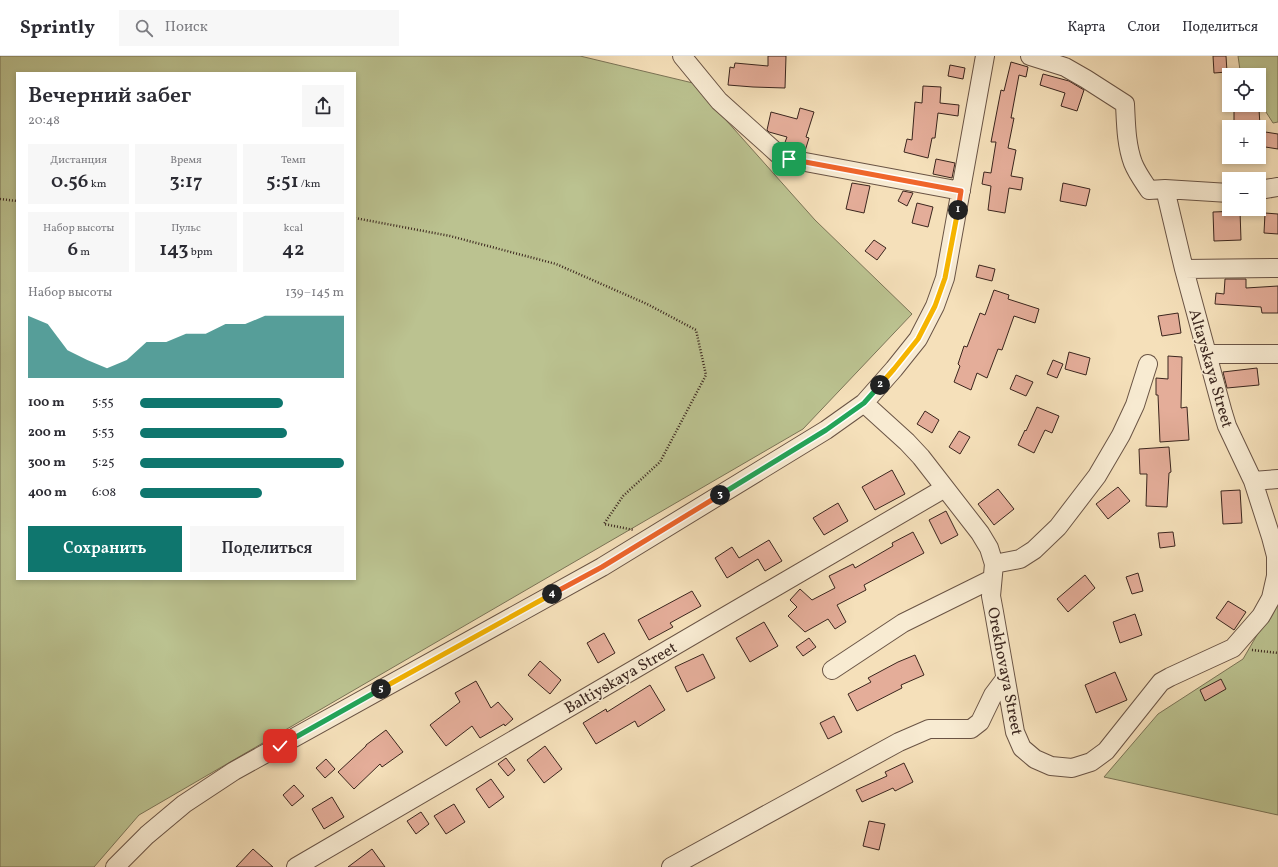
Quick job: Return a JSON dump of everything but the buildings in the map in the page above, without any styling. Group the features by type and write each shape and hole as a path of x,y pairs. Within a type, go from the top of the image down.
{"street":[{"path":"682,56 719,101 778,154 789,159 961,191"},
{"path":"115,867 147,835 184,804 234,771 595,571 826,430 864,403 918,339 935,306 945,278 985,56"},
{"path":"1030,56 1064,67 1125,104 1129,147 1133,163 1149,190 1165,189 1222,193"},
{"path":"1266,189 1278,187"},
{"name":"Altayskaya Street","path":"1165,189 1184,269 1227,426 1253,482 1276,556 1274,598 1261,616 1233,648"},
{"path":"1184,269 1278,268"},
{"path":"1208,354 1278,354"},
{"path":"832,670 903,623 993,572 1020,559 1034,550 1058,527 1097,476 1121,435 1135,405 1148,364"},
{"name":"Orekhovaya Street","path":"864,403 907,442 921,457 980,533 989,548 993,572 991,596 1015,732 1022,748 1035,759 1051,766 1072,768 1091,762 1106,751 1161,682 1233,648"},
{"path":"1253,482 1278,479"},
{"name":"Baltiyskaya Street","path":"296,867 944,488"},
{"path":"671,867 899,742 929,729 971,729 980,722 993,695 1005,679"}],"path":[{"path":"0,199 16,201"},
{"path":"356,218 450,236 556,264 647,304 696,330 706,375 660,462 623,496 604,524 655,534"},
{"path":"1233,648 1278,652"}],"green space":[{"path":"0,56 580,56 693,83 815,220 912,314 803,429 139,815 94,867 0,867"},
{"path":"1238,56 1278,56 1278,122 1273,123 1266,112 1266,68 1240,68"},
{"path":"1278,599 1278,815 1104,777 1158,714 1243,659"}],"route":[{"path":"280,746 602,567 826,430 864,403 894,369 918,339 935,306 945,278 961,191 789,159"}]}
